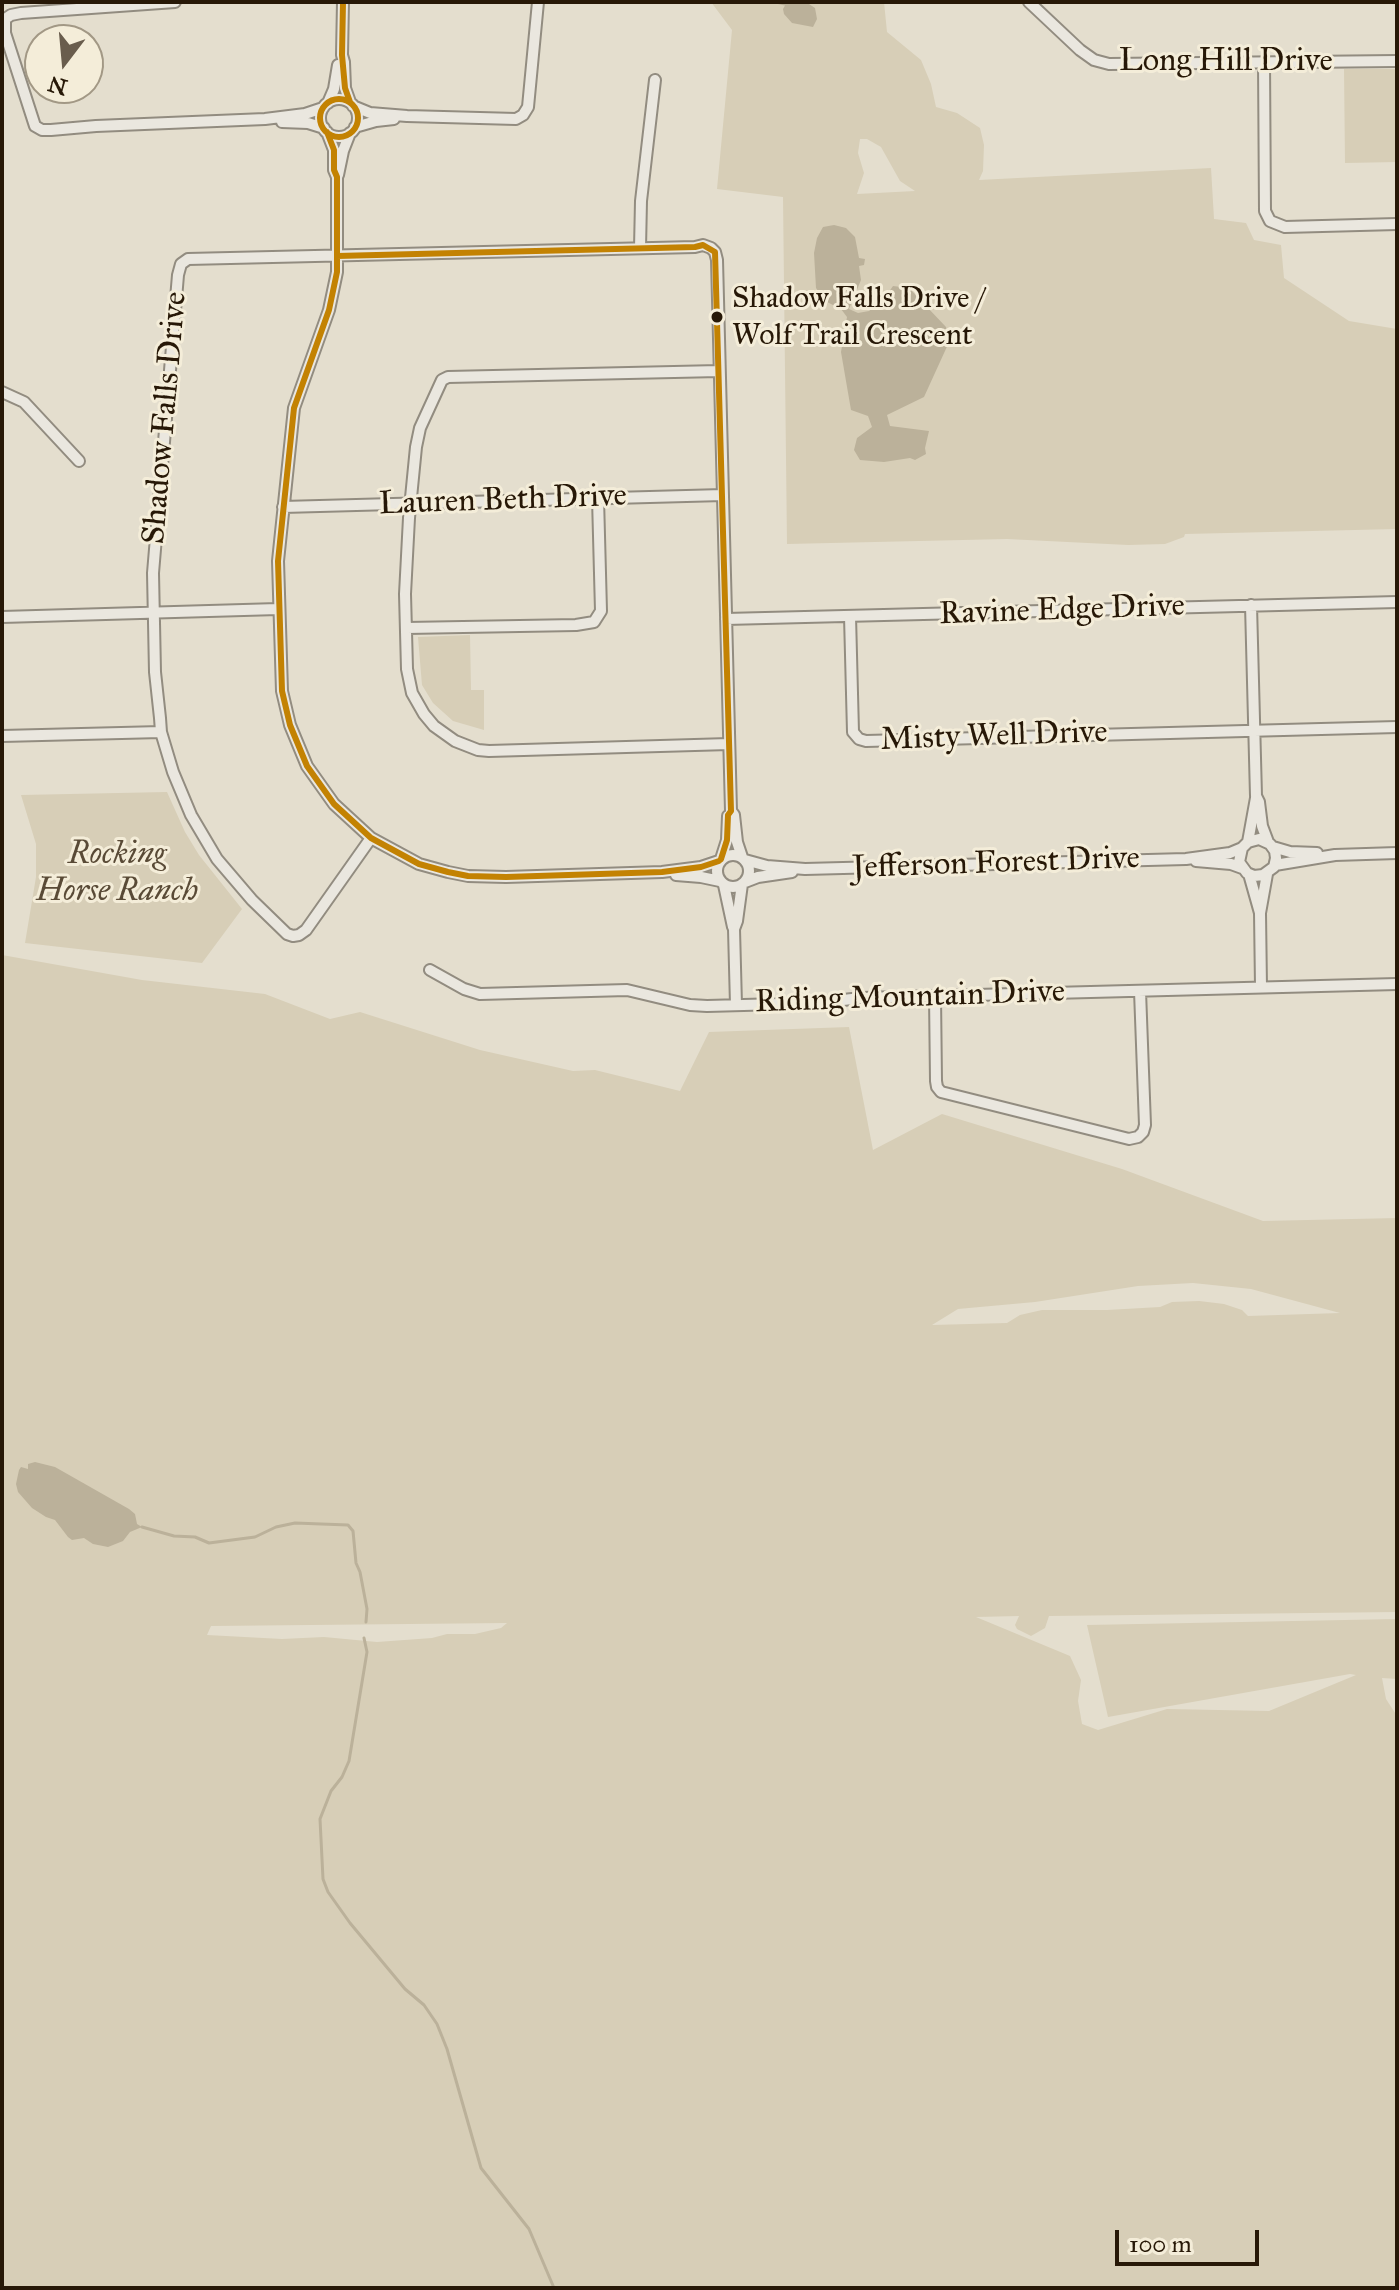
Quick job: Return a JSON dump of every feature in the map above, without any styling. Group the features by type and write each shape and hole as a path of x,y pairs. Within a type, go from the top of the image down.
{"street":[{"path":"175,2 21,13 5,19 5,33 35,126 51,130 265,119 305,114 337,99 370,113 516,119 528,107 538,2"},
{"path":"343,2 345,88 357,115 337,177 337,272 329,310 294,408 278,561 282,691 294,739 326,796 346,817 371,838 419,864 468,876 506,877 662,872 701,867 731,855 743,858 749,868 734,929"},
{"name":"Long Hill Drive","path":"1029,2 1080,50 1094,60 1109,64 1397,61"},
{"path":"337,177 334,150 321,116 334,89 342,55"},
{"path":"1264,62 1265,211 1270,221 1285,227 1397,224"},
{"path":"640,248 643,182 655,80"},
{"path":"265,119 308,123 340,136 376,121 407,116"},
{"name":"Shadow Falls Drive","path":"154,613 156,517 178,275 181,264 188,259 703,245 711,248 715,252 731,811 743,858"},
{"path":"719,371 448,377 438,384 420,428 416,447 405,568 407,669 416,702 434,726 467,746 489,751 729,744"},
{"path":"2,392 24,402 79,461"},
{"name":"Lauren Beth Drive","path":"283,507 723,495"},
{"path":"407,628 585,625 594,622 601,611 598,498"},
{"name":"Ravine Edge Drive","path":"726,619 1397,602"},
{"path":"1251,605 1256,796 1262,826 1276,856 1260,913 1261,987"},
{"path":"2,617 278,609"},
{"path":"154,613 155,672 161,732 179,788 209,846 238,886 287,934 299,935 306,930 371,838"},
{"name":"Misty Well Drive","path":"850,616 853,732 866,741 1254,730"},
{"path":"1254,730 1397,727"},
{"path":"2,736 161,732"},
{"path":"1256,796 1252,827 1239,857 1260,913"},
{"name":"Shadow Falls Drive","path":"720,860 727,840 728,815 731,811"},
{"path":"1245,845 1259,839 1290,852 1335,855 1397,853"},
{"name":"Jefferson Forest Drive","path":"743,858 767,866 805,869 1186,859 1230,853 1245,845"},
{"path":"1246,871 1258,876 1271,869 1335,855"},
{"name":"Jefferson Forest Drive","path":"1186,859 1231,864 1246,871"},
{"path":"720,860 716,871 734,929 736,1005"},
{"name":"Jefferson Forest Drive","path":"744,883 758,877 805,869"},
{"path":"662,872 733,887 744,883"},
{"name":"Riding Mountain Drive","path":"430,970 464,989 480,994 627,990 690,1005 1397,984"},
{"path":"935,996 936,1081 941,1092 1129,1139 1138,1137 1145,1125 1140,991"}],"green space":[{"path":"711,2 884,2 887,32 921,60 936,107 957,113 980,128 984,145 983,171 979,180 1211,168 1214,219 1246,223 1254,240 1281,245 1284,278 1349,321 1397,329 1397,529 1185,534 1165,544 1128,545 1007,539 787,544 783,197 717,189 732,30","holes":["860,139 867,139 881,147 900,181 915,191 857,194 864,173 858,153"]},
{"path":"1344,69 1397,69 1397,162 1345,163"},
{"path":"470,635 471,690 484,690 484,730 453,721 433,703 422,685 418,637"},
{"name":"Rocking Horse Ranch","path":"167,792 199,855 242,909 202,963 25,943 36,877 36,844 21,795"},
{"path":"2,955 142,980 265,994 330,1019 360,1012 480,1050 573,1071 595,1070 680,1091 709,1032 849,1027 873,1150 942,1114 1122,1169 1263,1221 1397,1218 1397,1612 1049,1616 1045,1628 1031,1636 1017,1629 1015,1625 1019,1616 976,1617 1070,1656 1081,1680 1078,1701 1082,1724 1098,1730 1167,1709 1269,1711 1356,1675 1108,1717 1087,1625 1397,1619 1397,1679 1382,1678 1386,1699 1397,1716 1397,2288 2,2288","holes":["1193,1283 1251,1289 1340,1313 1248,1316 1242,1310 1224,1304 1199,1301 1172,1302 1160,1307 1042,1310 1020,1315 1007,1323 932,1325 958,1309 1035,1302 1138,1286","507,1623 501,1628 475,1634 377,1642 324,1637 282,1639 207,1635 211,1626"]}],"shaded area":[{"path":"787,2 806,2 815,8 817,19 813,27 792,23 784,14"},
{"path":"834,225 846,228 855,237 859,258 865,259 864,265 859,266 861,280 849,309 858,313 869,311 884,299 893,286 909,288 946,327 950,340 924,397 887,415 890,426 929,431 926,454 915,460 860,460 854,450 857,438 872,427 868,416 851,410 841,352 847,317 841,309 825,301 816,288 814,253 817,238 823,227"},
{"path":"35,1462 55,1467 129,1509 142,1527 130,1532 123,1541 108,1547 93,1544 84,1538 72,1540 55,1520 32,1508 18,1492 19,1470 21,1467 28,1469 28,1464"}],"waterway":[{"path":"776,2 785,4"},
{"path":"142,1527 174,1536 195,1537 209,1543 255,1537 276,1527 295,1523 348,1525 353,1531 356,1563 367,1609 366,1622"},
{"path":"364,1638 367,1652 349,1761 331,1791 320,1819 323,1879 328,1892 350,1923 405,1989 424,2005 437,2024 481,2168 529,2229 554,2288"}],"transit line":[{"path":"343,2 342,55 345,88 350,102"},
{"path":"339,99 352,105 358,118 352,131 339,137 326,131 320,118 326,105 339,99"},
{"path":"327,132 334,150 337,177 337,272 329,310 294,408 278,561 282,691 290,725 307,766 334,804 371,838 419,864 448,872 506,877 662,872 701,867 719,861"},
{"path":"337,256 703,245 715,252 731,811 721,859"}],"place":[{"name":"Shadow Falls Drive / Wolf Trail Crescent","path":"717,317"}]}
